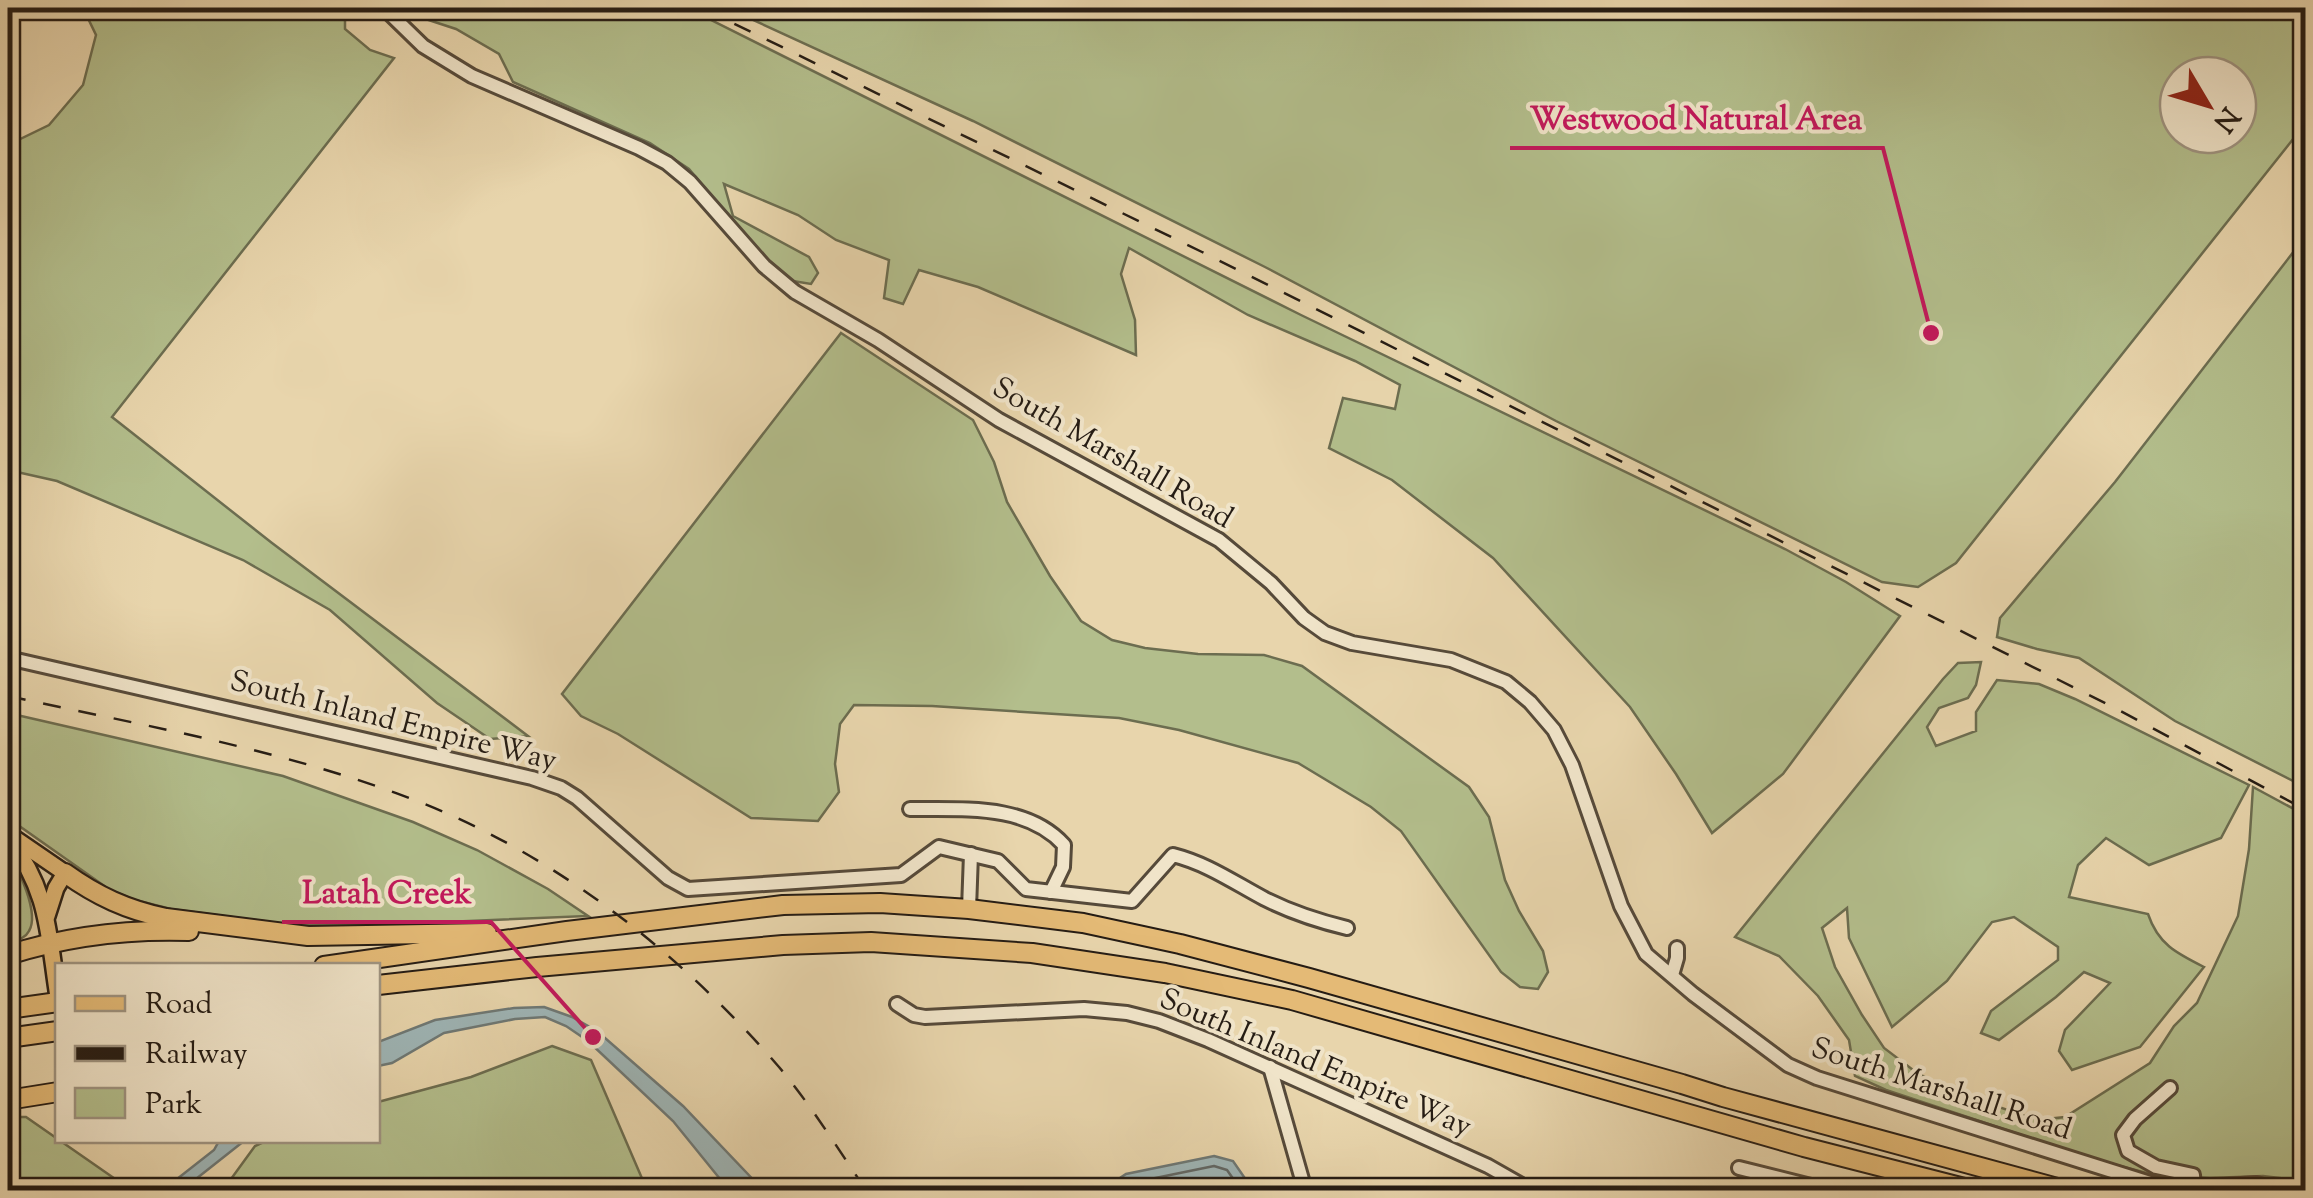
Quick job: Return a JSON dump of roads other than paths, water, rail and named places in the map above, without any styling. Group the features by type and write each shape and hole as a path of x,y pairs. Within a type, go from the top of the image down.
{"highway":[{"path":"65,873 106,899 143,914 288,935"},
{"path":"345,963 783,905 880,902 969,908 1083,923 1180,944 1460,1020 1722,1098"},
{"path":"8,954 51,951 102,934 147,931 361,936 567,932"},
{"path":"380,984 783,945 871,942 1032,954 1166,973 1292,1000 1578,1082"},
{"path":"380,997 510,979 568,964"},
{"path":"8,1009 55,1001"},
{"path":"8,1038 55,1031"},
{"path":"1972,1190 1728,1126 1586,1095 1580,1092 1578,1082 1581,1074 1593,1067 2065,1190"},
{"path":"8,1100 55,1092"}],"main road":[{"path":"8,836 65,873 46,920"},
{"path":"8,836 40,893 55,979"}],"street":[{"name":"South Marshall Road","path":"384,8 422,46 472,76 667,163 690,182 764,266 794,292 878,340 1000,420 1220,540 1325,634 1452,660 1506,682 1554,730 1572,765 1621,906 1646,954 1788,1065 1818,1078 2150,1183 2194,1188 2257,1184 2276,1190"},
{"name":"South Inland Empire Way","path":"8,658 513,773 562,788 668,878 688,889 901,875 939,847 970,854"},
{"path":"910,809 996,811 1053,833 1064,845 1064,856 1063,867 1050,892"},
{"path":"969,908 970,854 998,862 1026,890 1132,901 1172,855 1199,861 1267,900 1312,919 1347,928"},
{"path":"1672,975 1677,948"},
{"name":"South Inland Empire Way","path":"896,1004 925,1017 1084,1010 1127,1013 1175,1027 1488,1166 1530,1190"},
{"path":"1270,1068 1305,1190"},
{"path":"2170,1088 2135,1118 2123,1135 2128,1151 2156,1167 2193,1175 2194,1188"},
{"path":"1739,1168 1827,1190"}],"water":[{"path":"544,1007 597,1031 683,1106 763,1190 729,1190 673,1121 588,1041 545,1017 444,1033 392,1063 380,1066 380,1041 435,1020"},
{"path":"218,1143 241,1143 182,1190 163,1190"},
{"path":"1214,1156 1233,1161 1253,1190 1102,1190 1126,1174"}],"railway":[{"path":"702,8 1202,252 2111,706 2306,810"},
{"path":"8,696 317,767 417,801 519,850 614,912 659,948 741,1025 791,1082 866,1190"}],"place":[{"name":"Westwood Natural Area","path":"1931,333"},
{"name":"Latah Creek","path":"593,1037"}]}
